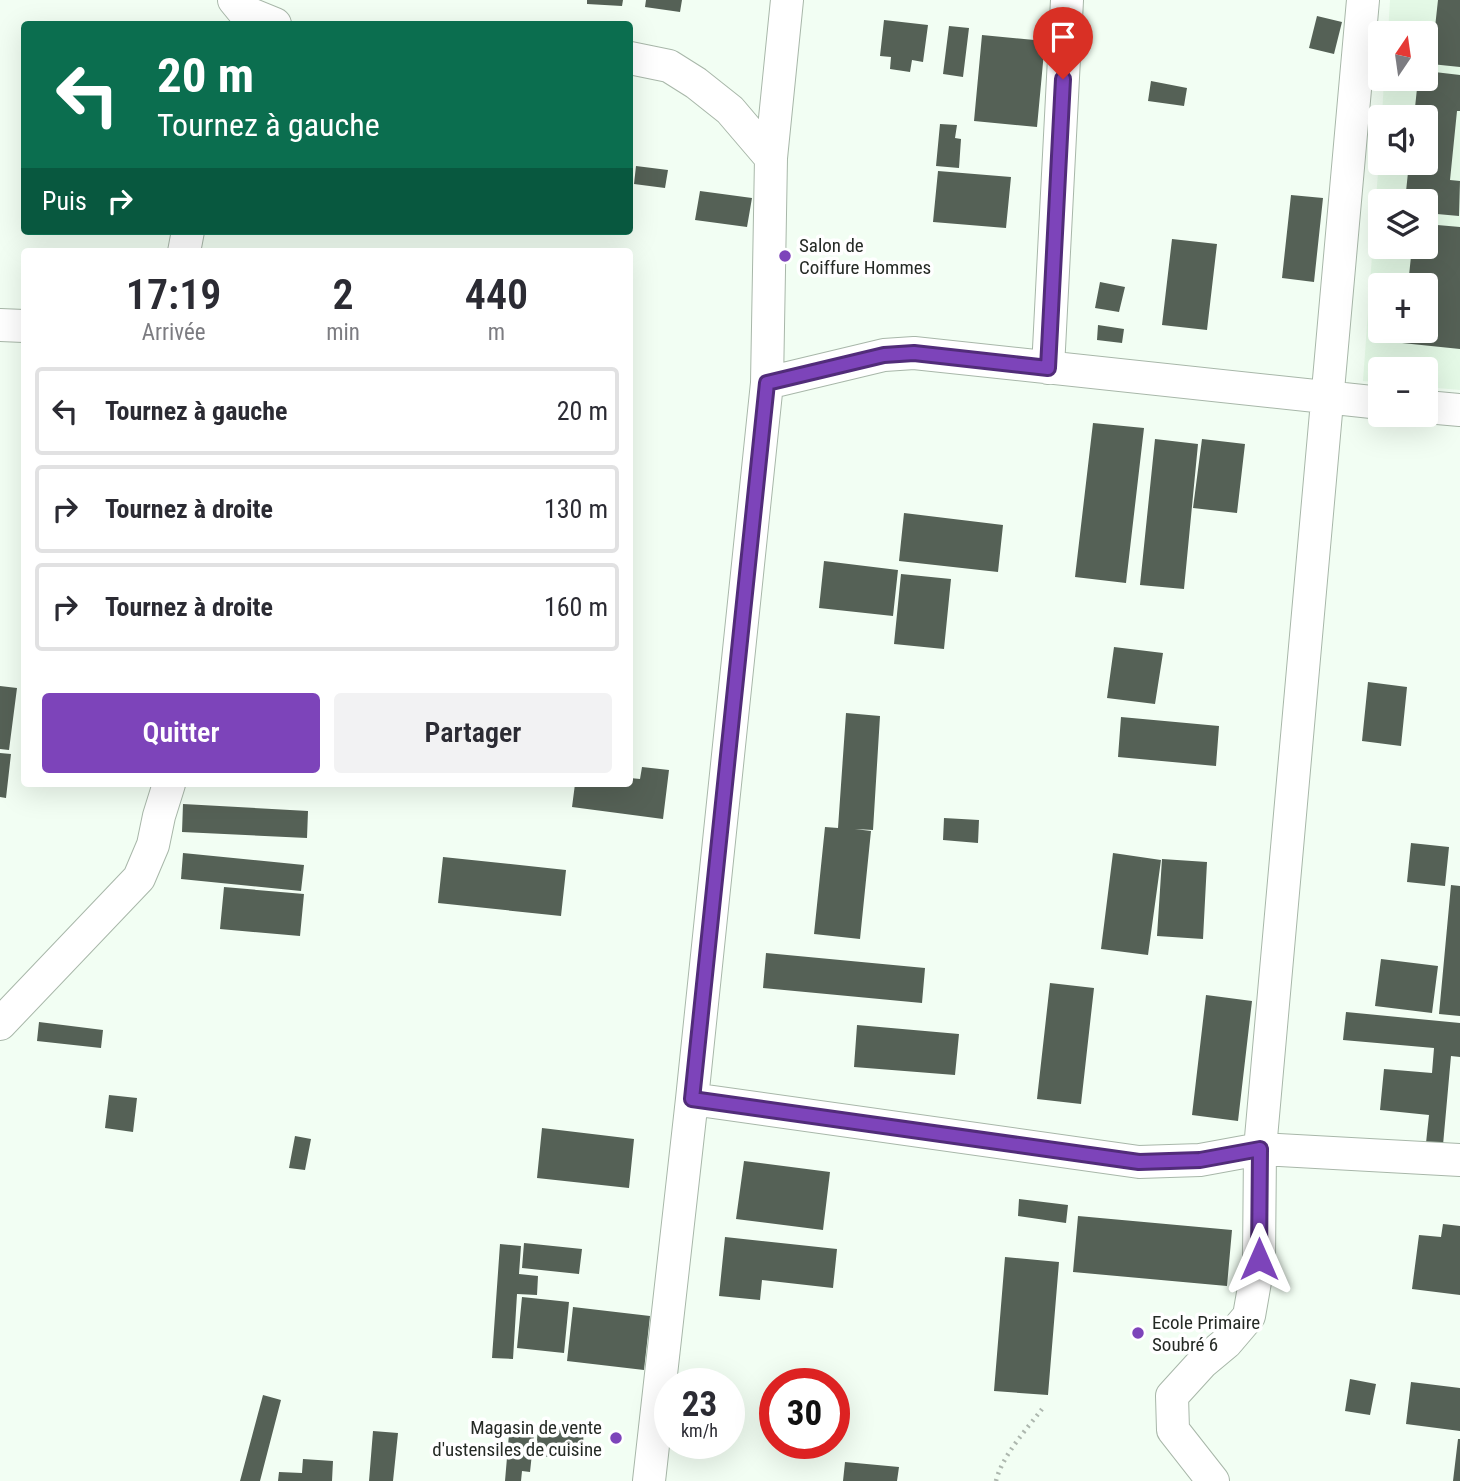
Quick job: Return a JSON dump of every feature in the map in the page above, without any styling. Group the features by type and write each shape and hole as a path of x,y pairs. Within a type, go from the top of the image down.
{"street":[{"path":"223,0 223,21"},
{"path":"234,0 243,11 268,21"},
{"path":"649,1481 767,383 771,158 786,0"},
{"path":"1048,368 1067,0"},
{"path":"1213,1481 1172,1430 1172,1396 1202,1363 1226,1343 1249,1316 1259,1259 1260,1149 1363,0"},
{"path":"633,59 669,66 696,83 730,110 771,158"},
{"path":"0,325 21,326"},
{"path":"767,383 884,355 914,353 1368,402"},
{"path":"1438,408 1460,410"},
{"path":"0,1024 139,878 153,845 168,787"},
{"path":"692,1099 1139,1162 1200,1160 1260,1149 1460,1160"}],"path":[{"path":"996,1481 999,1469 1042,1409"}],"shaded area":[{"path":"1390,0 1460,0 1460,390 1438,388 1438,357 1368,357 1368,382 1363,381 1368,311 1368,343 1438,343 1438,273 1371,273 1372,259 1438,259 1438,189 1377,189 1378,175 1438,175 1438,105 1383,105 1383,91 1438,91 1438,21 1389,21"}],"building":[{"path":"587,0 623,0 622,6 587,4"},
{"path":"646,0 682,0 680,12 645,7"},
{"path":"1438,0 1460,0 1460,67 1438,65 1438,21 1436,21"},
{"path":"1317,16 1342,22 1334,54 1309,48"},
{"path":"884,20 928,25 923,62 912,60 910,72 890,69 891,57 880,56"},
{"path":"949,26 969,28 963,77 943,74"},
{"path":"982,35 1045,41 1037,127 974,121"},
{"path":"1438,72 1460,75 1460,111 1457,111 1450,180 1460,181 1459,216 1438,214 1438,189 1406,189 1408,175 1438,175 1438,105 1415,105 1417,91 1438,91"},
{"path":"1151,81 1187,88 1184,106 1148,101"},
{"path":"940,124 957,125 955,138 961,139 959,168 936,166"},
{"path":"636,166 668,170 665,188 634,184"},
{"path":"938,171 1011,177 1006,228 933,222"},
{"path":"700,191 752,198 747,227 695,220"},
{"path":"1291,195 1323,198 1314,282 1282,278"},
{"path":"1438,225 1460,227 1460,349 1402,343 1438,343 1438,273 1409,273 1411,259 1438,259"},
{"path":"1172,239 1217,244 1207,330 1162,325"},
{"path":"1100,282 1125,287 1119,312 1095,308"},
{"path":"1098,325 1124,329 1122,343 1097,340"},
{"path":"1093,423 1144,428 1126,583 1075,577"},
{"path":"1155,439 1198,444 1184,589 1140,585"},
{"path":"1202,439 1245,444 1237,513 1193,508"},
{"path":"904,513 1003,525 998,572 899,561"},
{"path":"824,561 898,570 893,616 819,608"},
{"path":"901,574 951,579 944,649 894,644"},
{"path":"1114,647 1163,653 1155,704 1107,698"},
{"path":"1368,682 1407,687 1401,746 1362,741"},
{"path":"0,686 17,688 9,750 0,749"},
{"path":"846,713 880,716 873,830 855,829 871,831 860,939 814,934 825,827 838,828"},
{"path":"1121,717 1219,726 1216,766 1118,757"},
{"path":"0,753 11,754 6,798 0,797"},
{"path":"642,767 669,770 663,819 572,807 575,787 633,787 633,778 640,779"},
{"path":"183,804 308,811 307,838 182,832"},
{"path":"944,818 979,820 978,843 943,840"},
{"path":"1411,843 1449,847 1445,886 1407,882"},
{"path":"183,853 304,865 301,891 181,879"},
{"path":"1113,853 1161,860 1148,955 1101,949"},
{"path":"443,857 566,870 561,916 438,903"},
{"path":"1162,859 1207,862 1203,939 1157,936"},
{"path":"1451,885 1460,886 1460,1016 1439,1014"},
{"path":"224,887 304,894 300,936 220,929"},
{"path":"766,953 925,968 922,1003 763,988"},
{"path":"1381,959 1438,966 1432,1013 1375,1006"},
{"path":"1050,983 1094,988 1081,1104 1037,1099"},
{"path":"1206,995 1252,1001 1238,1121 1192,1115"},
{"path":"1346,1012 1460,1023 1460,1057 1451,1056 1443,1145 1426,1143 1429,1115 1380,1110 1384,1069 1432,1073 1434,1048 1343,1040"},
{"path":"39,1022 103,1030 101,1048 37,1041"},
{"path":"857,1025 959,1034 955,1075 854,1067"},
{"path":"109,1095 137,1098 133,1132 105,1128"},
{"path":"542,1128 634,1139 629,1188 537,1178"},
{"path":"295,1136 311,1139 305,1170 289,1168"},
{"path":"744,1161 830,1172 823,1230 736,1219"},
{"path":"1019,1199 1068,1205 1066,1223 1018,1216"},
{"path":"1078,1216 1232,1230 1227,1286 1073,1272"},
{"path":"1443,1224 1460,1226 1460,1295 1412,1289 1419,1235 1441,1237"},
{"path":"725,1237 837,1249 833,1288 762,1280 760,1300 719,1296"},
{"path":"524,1243 582,1249 579,1274 522,1268"},
{"path":"500,1244 521,1246 519,1274 538,1276 537,1295 517,1294 513,1359 492,1358"},
{"path":"1005,1257 1059,1262 1048,1395 994,1391"},
{"path":"522,1297 569,1302 564,1353 517,1348"},
{"path":"573,1307 650,1316 644,1370 567,1361"},
{"path":"1350,1379 1376,1384 1370,1415 1345,1411"},
{"path":"1411,1382 1460,1388 1460,1431 1406,1424"},
{"path":"263,1395 281,1400 260,1481 240,1481"},
{"path":"510,1422 535,1425 530,1472 522,1471 521,1481 505,1481"},
{"path":"538,1425 584,1428 582,1459 536,1456"},
{"path":"373,1431 398,1433 393,1481 369,1481"},
{"path":"1458,1439 1460,1481 1453,1481"},
{"path":"303,1459 333,1461 332,1481 278,1481 279,1472 302,1473"},
{"path":"845,1462 899,1467 897,1481 843,1481"}],"place":[{"name":"Salon de Coiffure Hommes","path":"785,256"},
{"name":"Ecole Primaire Soubré 6","path":"1138,1333"},
{"name":"Magasin de vente d'ustensiles de cuisine","path":"616,1438"}],"route":[{"path":"1063,79 1048,368 914,353 884,355 767,383 692,1099 1139,1162 1200,1160 1260,1149 1259,1259"}]}
